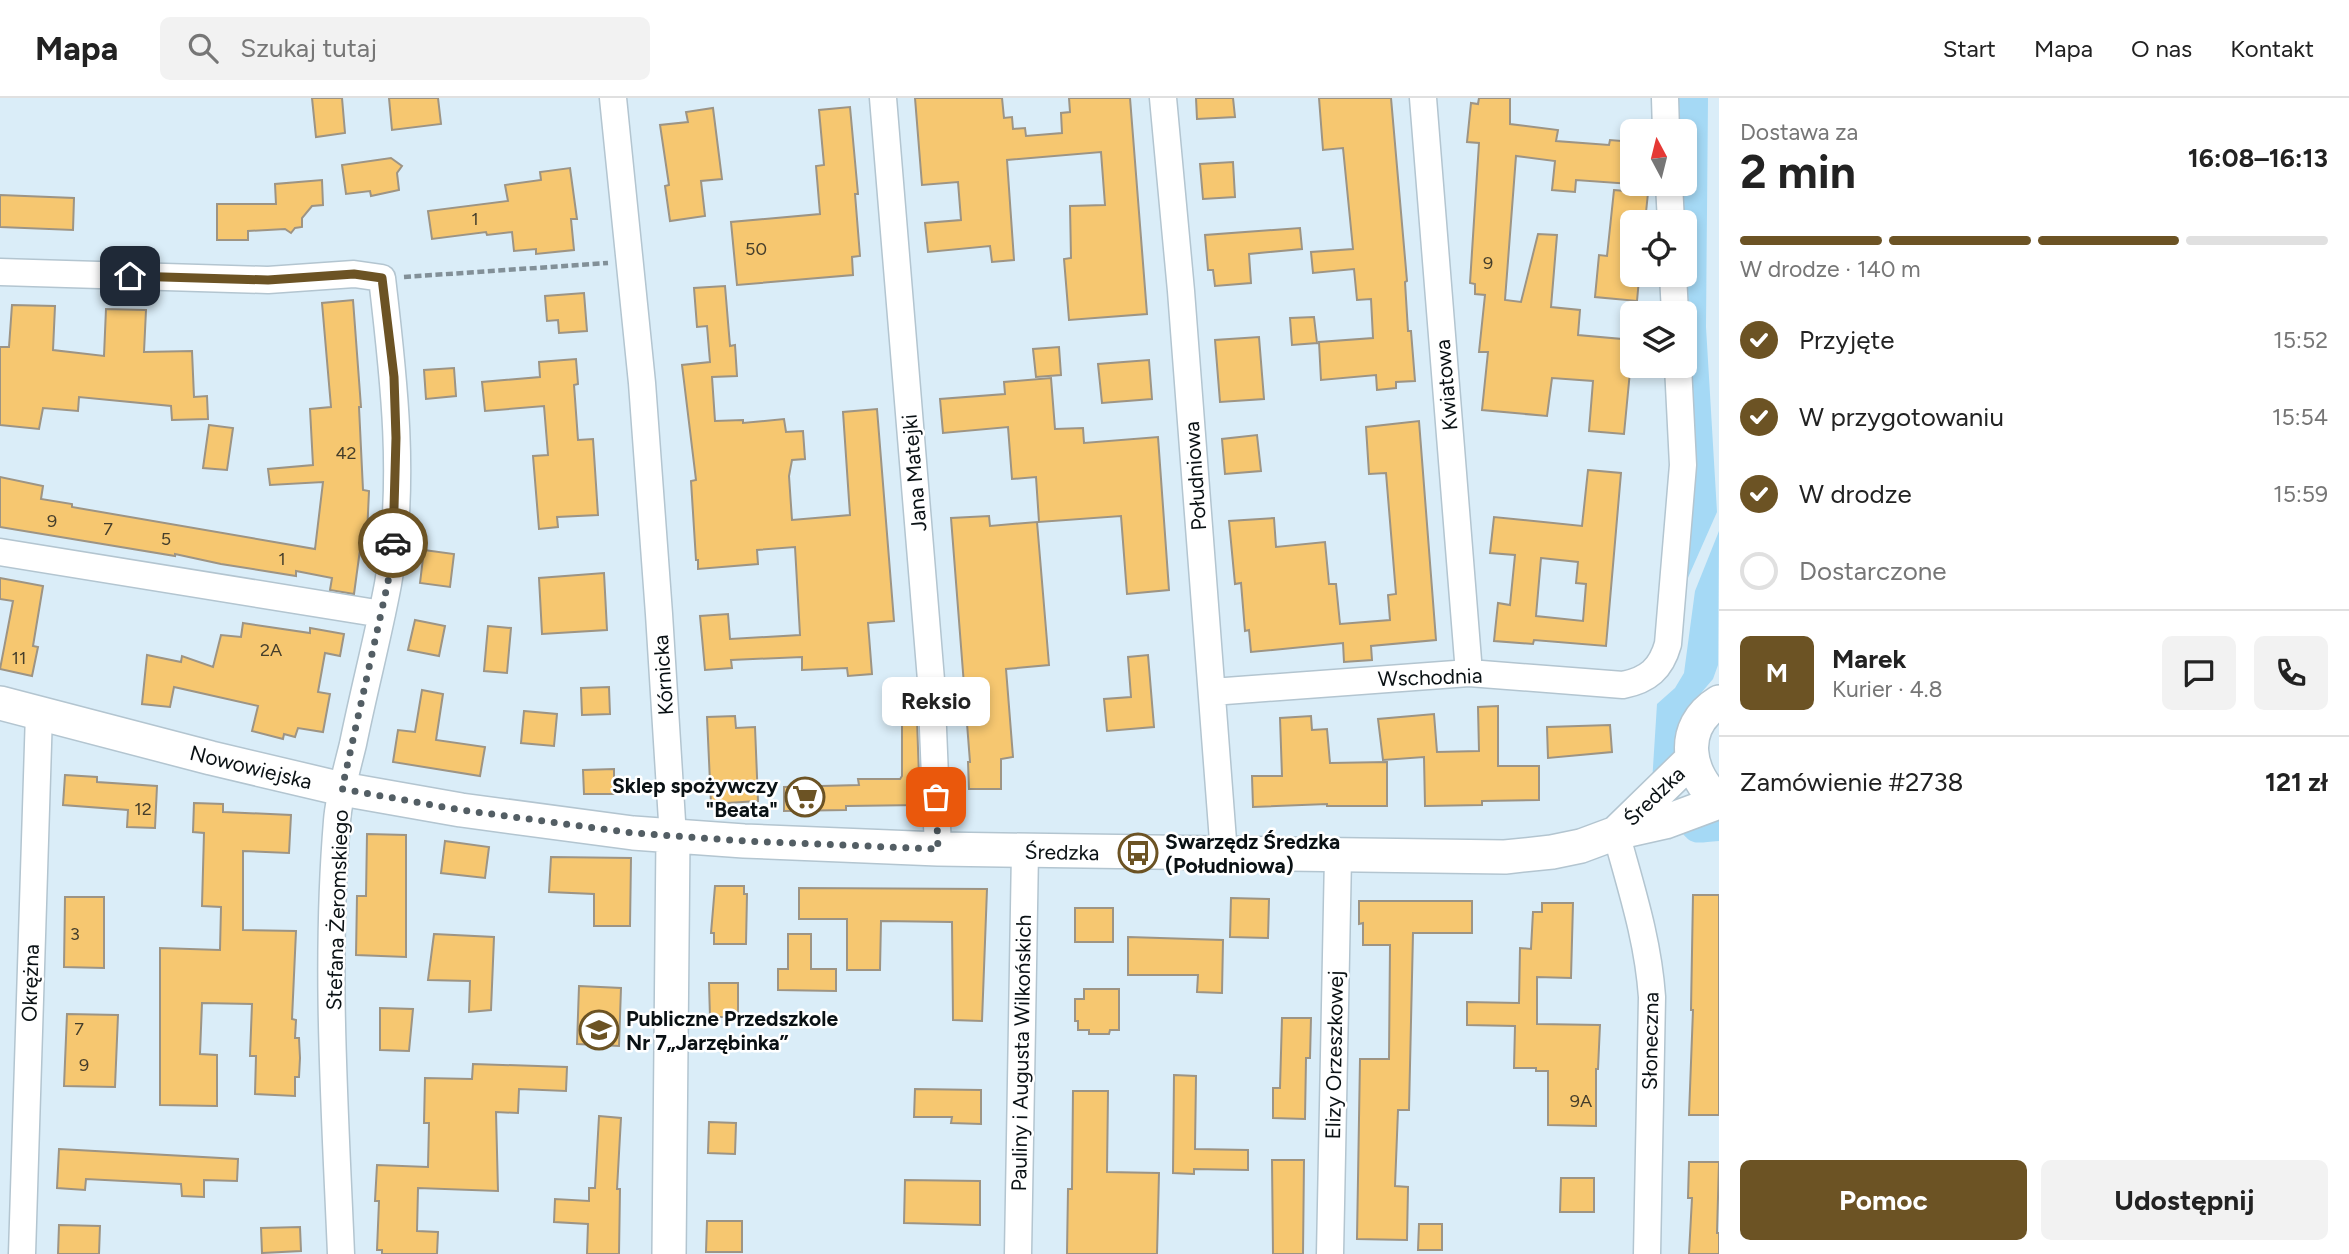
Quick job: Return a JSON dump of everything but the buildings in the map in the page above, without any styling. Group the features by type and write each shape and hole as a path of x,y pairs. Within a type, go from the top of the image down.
{"street":[{"name":"Kórnicka","path":"613,98 630,262 657,587 673,837 669,1254"},
{"name":"Jana Matejki","path":"884,98 931,680 938,849"},
{"name":"Południowa","path":"1163,98 1181,291 1224,854"},
{"name":"Kwiatowa","path":"1423,98 1469,673"},
{"path":"1665,98 1666,119"},
{"path":"0,272 268,280 354,274 382,278"},
{"name":"Stefana Żeromskiego","path":"341,1254 332,965 333,882 337,818 342,789 382,614 392,553 396,466 394,377 382,278"},
{"name":"Wschodnia","path":"1212,692 1469,673 1623,685 1646,678 1658,667 1665,655 1669,631 1683,465 1679,378"},
{"path":"0,552 382,614"},
{"path":"1719,702 1704,715 1696,728 1692,743 1692,759 1705,789 1719,802"},
{"name":"Nowowiejska","path":"0,704 342,789 474,812 673,837"},
{"name":"Okrężna","path":"22,1254 40,713"},
{"name":"Średzka","path":"1616,833 1692,759"},
{"name":"Średzka","path":"673,837 938,849 1505,857 1581,846 1616,833 1665,822 1719,802"},
{"name":"Słoneczna","path":"1616,833 1641,918 1652,997 1647,1254"},
{"name":"Pauliny i Augusta Wilkońskich","path":"1018,1254 1025,851"},
{"name":"Elizy Orzeszkowej","path":"1330,1254 1338,856"}],"path":[{"path":"382,278 630,262"}],"shaded area":[{"path":"1669,98 1708,98 1706,327 1717,512 1683,589 1684,378 1697,378 1697,301 1685,301 1685,287 1697,287 1697,210 1676,210 1676,196 1698,196 1698,119 1670,119"},
{"path":"1719,531 1718,665 1713,679 1695,700 1680,725 1673,758 1652,783 1657,704 1675,688 1684,673 1695,591"},
{"path":"1719,819 1719,841 1693,842 1685,837 1676,824"}],"way so far":[{"path":"393,543 388,582 342,789 461,810 633,833 744,841 938,849 936,797"}],"place":[{"name":"Sklep spożywczy \"Beata\"","path":"805,797"},
{"name":"Reksio","path":"936,797"},
{"name":"Swarzędz Średzka (Południowa)","path":"1138,853"},
{"name":"Publiczne Przedszkole Nr 7„Jarzębinka”","path":"599,1030"}],"route":[{"path":"130,276 268,280 354,274 382,278 394,377 396,438 393,543"}]}
